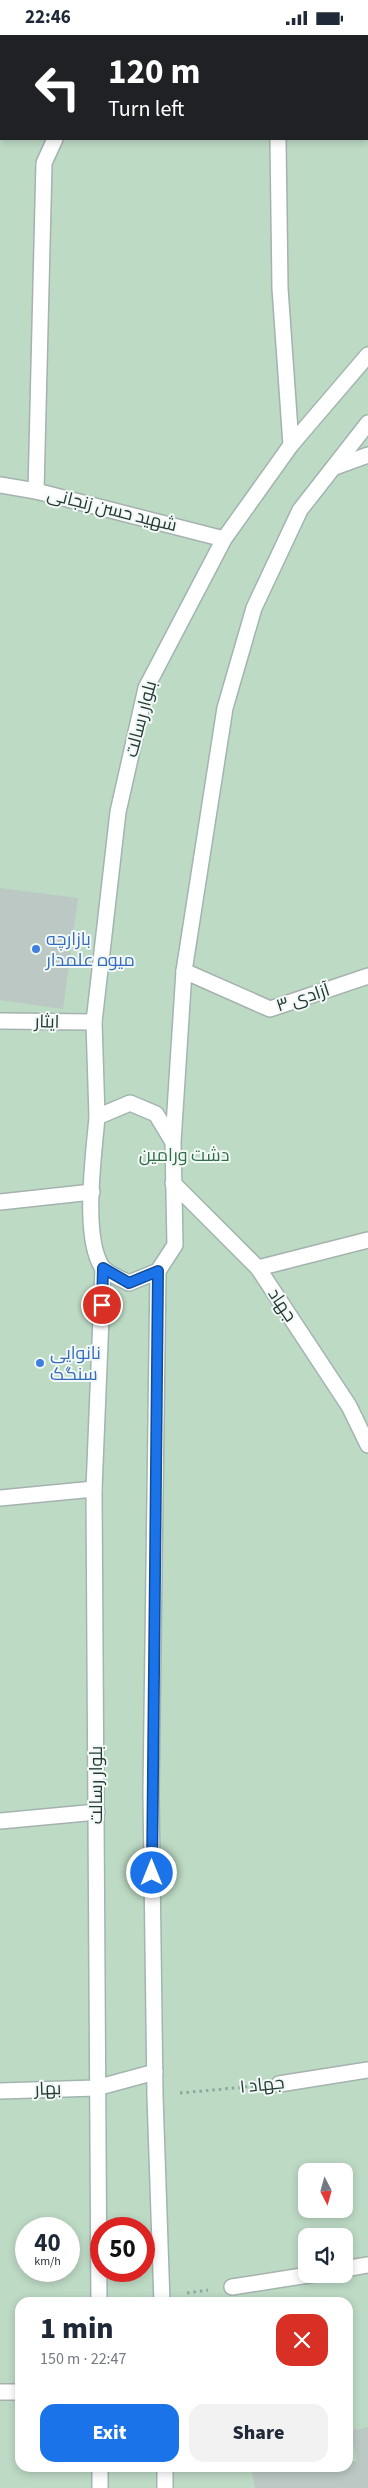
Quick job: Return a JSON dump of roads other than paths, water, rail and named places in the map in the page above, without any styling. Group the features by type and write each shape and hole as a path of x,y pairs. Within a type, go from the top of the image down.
{"main road":[{"path":"36,491 44,163 55,140"},
{"path":"278,140 280,288 291,445"},
{"name":"بلوار رسالت","path":"98,2297 94,1489 103,1268 93,1242 92,1192 97,1117 94,1022 118,812 146,688 224,539 291,445 368,355"},
{"path":"162,2297 155,2095 151,1793 158,1271 175,1245 172,1142 184,971 225,708 251,617 300,510 368,423"},
{"path":"335,467 368,455"},
{"name":"شهید حسن زنجانی","path":"0,485 36,491 224,539"},
{"name":"آزادی ۳","path":"184,971 270,1009 368,977"},
{"name":"ایثار","path":"0,1021 94,1022"},
{"path":"97,1117 130,1103 156,1115 172,1142"},
{"name":"جهاد","path":"173,1183 258,1268 350,1407 368,1445"},
{"path":"0,1202 92,1192"},
{"path":"258,1268 368,1240"},
{"path":"103,1268 129,1283 158,1271"},
{"path":"0,1498 94,1489"},
{"path":"0,1821 97,1812"},
{"name":"جهاد ۱","path":"279,2084 368,2070"},
{"name":"بهار","path":"0,2091 96,2088 155,2072"},
{"path":"353,2268 368,2265"},
{"path":"232,2287 298,2277"},
{"path":"0,2393 15,2392"},
{"path":"100,2472 100,2488"},
{"path":"165,2472 166,2488"}],"place":[{"name":"بازارچه میوه علمدار","path":"36,949"},
{"name":"نانوایی سنگک","path":"40,1363"}],"park label":[{"name":"دشت ورامین","path":"184,1155"}]}
